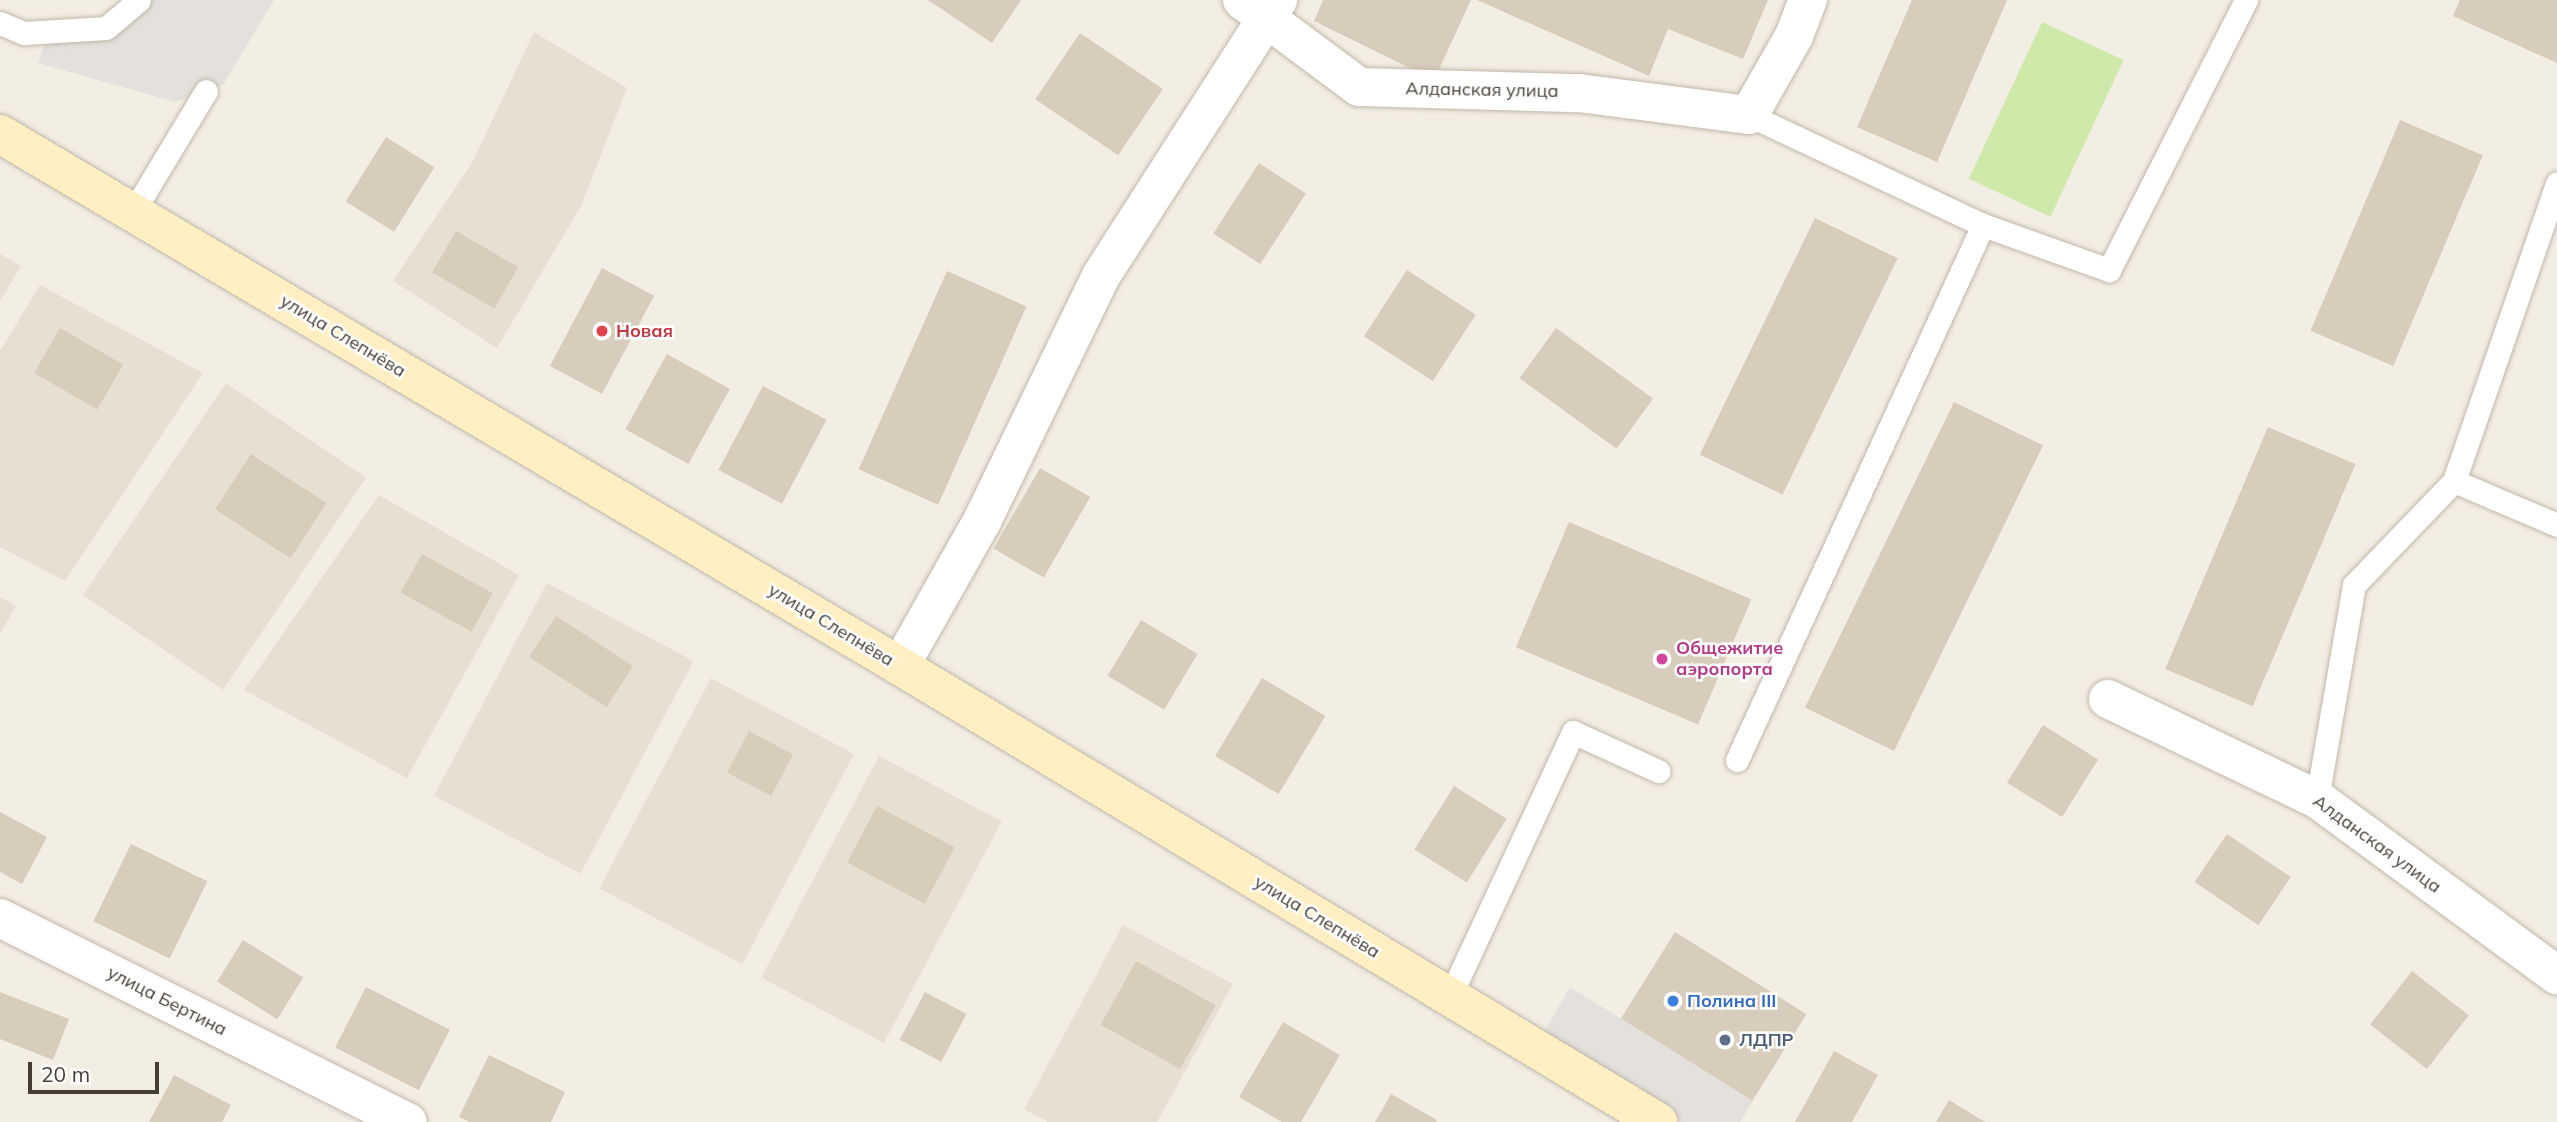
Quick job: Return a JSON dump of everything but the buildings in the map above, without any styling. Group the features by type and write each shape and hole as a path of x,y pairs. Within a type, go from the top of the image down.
{"street":[{"path":"1749,115 1794,36 1808,0"},
{"path":"900,666 983,519 1101,276 1263,5"},
{"name":"Алданская улица","path":"1263,5 1359,87 1579,93 1749,115"},
{"name":"улица Слепнёва","path":"0,134 900,666 1658,1122"},
{"name":"Алданская улица","path":"2108,699 2317,799 2557,975"},
{"name":"улица Бертина","path":"0,918 408,1122"}],"lane":[{"path":"0,23 24,33 106,28 139,0"},
{"path":"1749,115 1983,225 2109,270 2246,0"},
{"path":"133,212 206,91"},
{"path":"2317,799 2354,585 2454,481 2557,183"},
{"path":"1737,760 1983,225"},
{"path":"2454,481 2557,525"},
{"path":"1450,996 1573,732 1658,771"}],"shaded area":[{"path":"139,0 274,0 223,85 175,102 38,63 49,32 106,28"},
{"path":"534,32 627,88 581,206 497,348 393,281 472,163"},
{"path":"0,254 21,266 0,301"},
{"path":"40,285 203,373 65,581 0,547 0,351"},
{"path":"226,383 366,478 223,690 83,595"},
{"path":"379,495 519,575 407,778 244,690"},
{"path":"547,583 694,661 580,874 434,796"},
{"path":"0,597 16,606 0,634"},
{"path":"711,678 854,754 742,964 599,888"},
{"path":"879,756 1002,821 884,1043 761,978"},
{"path":"1123,925 1233,984 1157,1122 1048,1122 1024,1109"},
{"path":"1570,987 1753,1101 1740,1122 1682,1122 1542,1035"}],"green space":[{"path":"2042,22 2124,60 2050,217 1969,179"}],"place":[{"name":"Новая","path":"602,331"},
{"name":"Общежитие аэропорта","path":"1662,659"},
{"name":"Полина III","path":"1673,1001"},
{"name":"ЛДПР","path":"1725,1040"}]}
